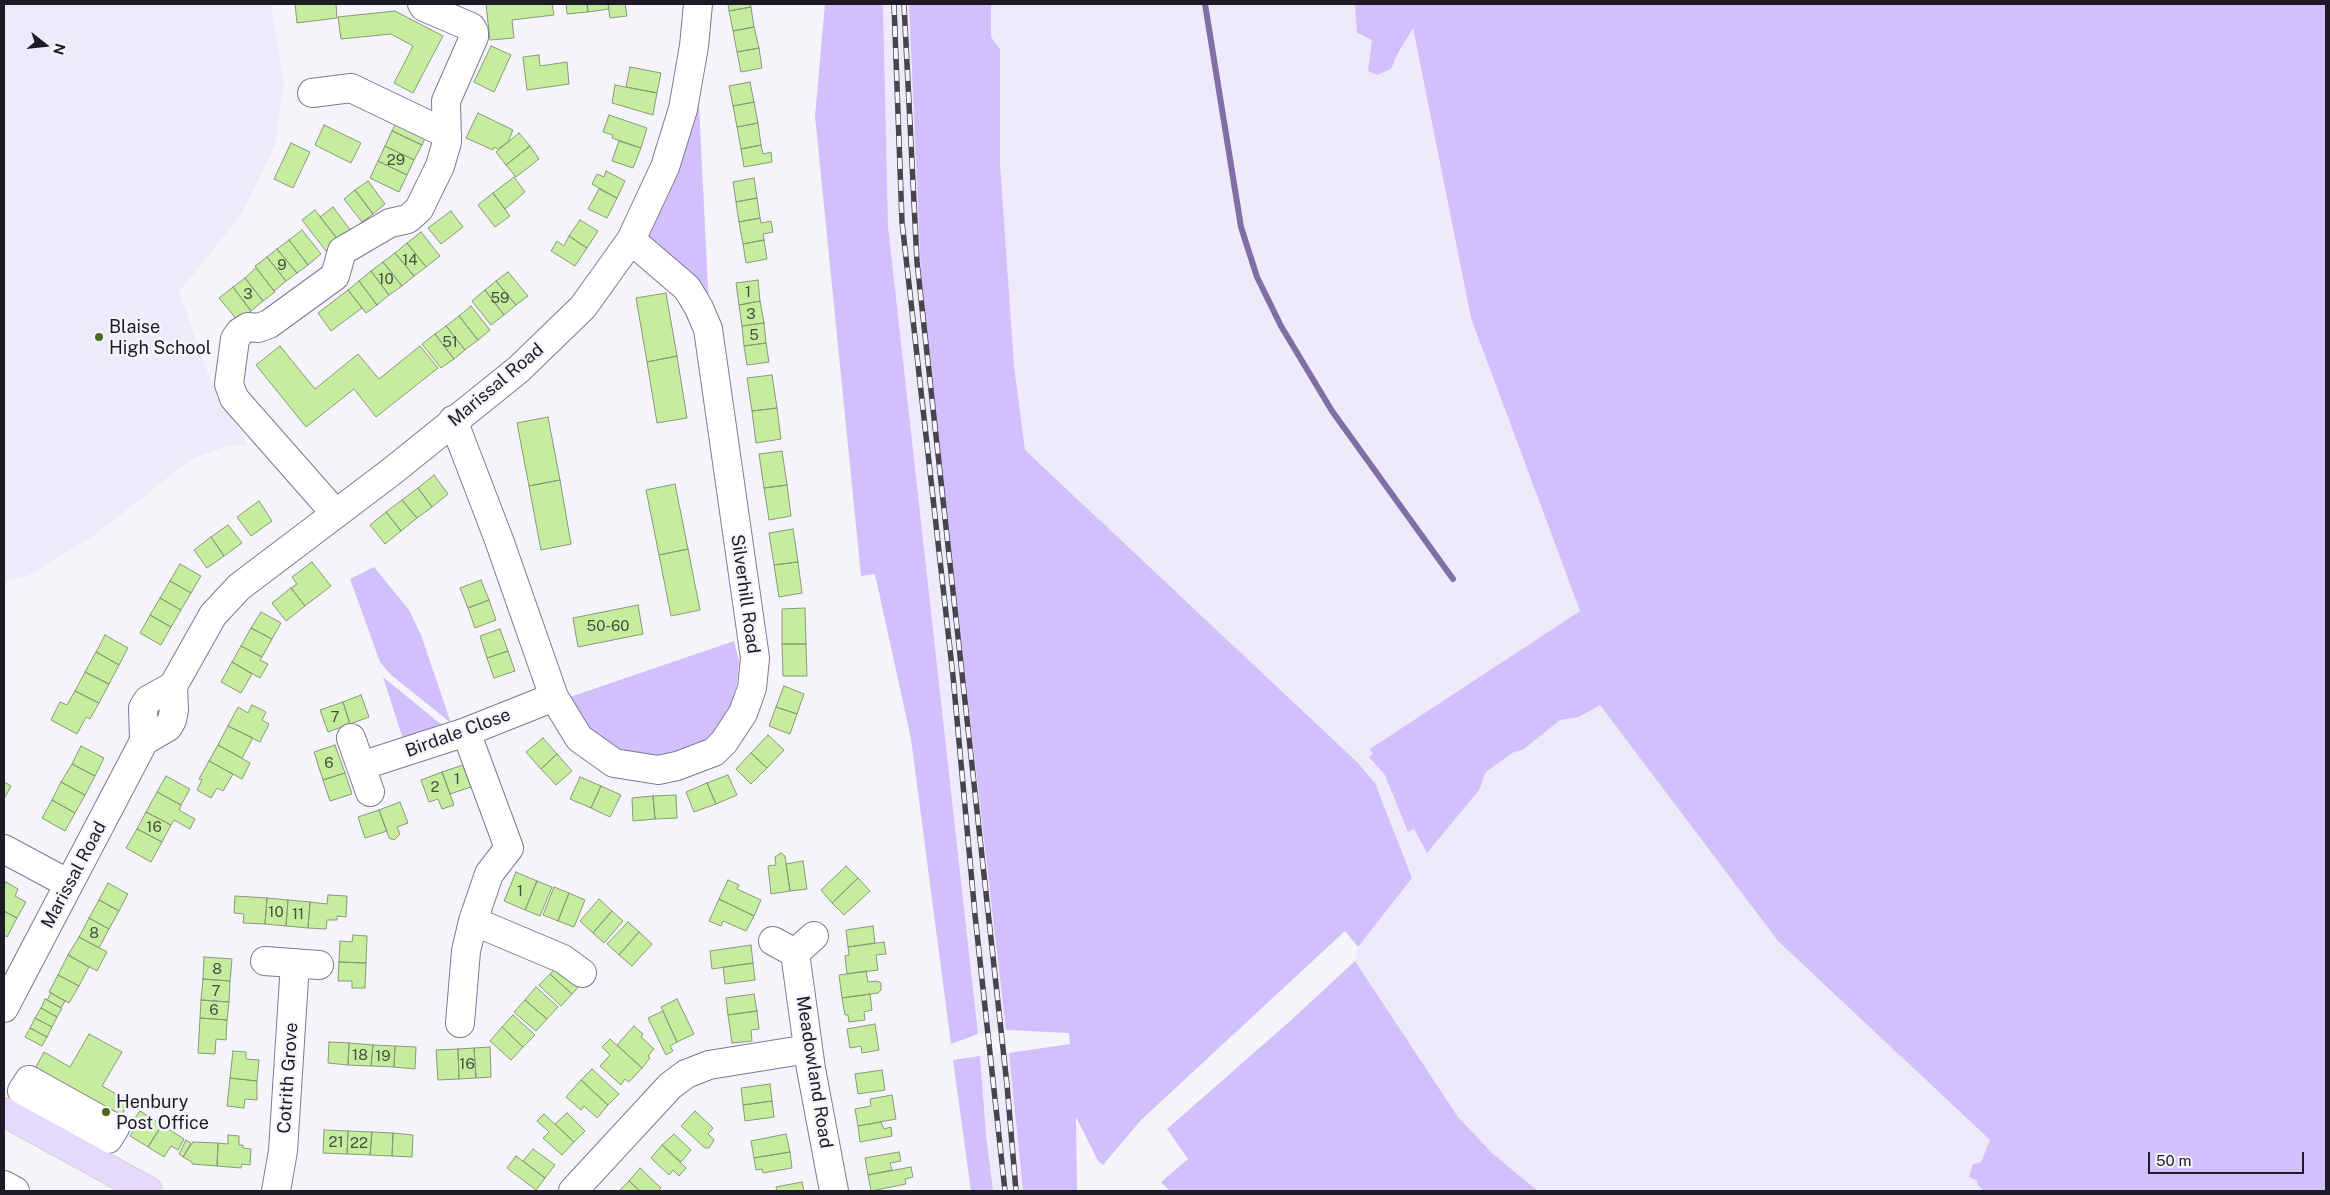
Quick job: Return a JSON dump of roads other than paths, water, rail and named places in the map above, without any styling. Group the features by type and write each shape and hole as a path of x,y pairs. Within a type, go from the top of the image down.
{"main road":[{"path":"4,1112 148,1191"}],"street":[{"path":"336,514 234,398 229,384 235,339 240,332 248,328 258,328 269,324 335,276 342,251 390,222 408,219 419,209 440,166 448,142 446,101 474,37 474,32 471,28 422,4"},
{"name":"Marissal Road","path":"4,1008 144,741 168,727 172,720 174,710 173,686 213,615 239,587 391,472 453,420 519,369 583,307 631,240 665,167 683,109 694,46 698,4"},
{"path":"312,93 351,88 447,134"},
{"name":"Silverhill Road","path":"453,420 499,540 554,697 579,738 614,763 658,770 677,766 714,752 724,742 743,713 752,688 755,658 708,329 699,308 687,288 631,240"},
{"name":"Birdale Close","path":"361,766 466,732 554,697"},
{"path":"460,1023 466,951 473,921 489,874 509,848 466,732"},
{"path":"351,738 370,792"},
{"path":"4,850 69,884"},
{"path":"473,921 563,959 582,973"},
{"name":"Meadowland Road","path":"794,943 808,1049 834,1191"},
{"name":"Cotrith Grove","path":"265,961 307,964 283,1151 276,1191"},
{"path":"574,1191 670,1086 686,1074 708,1065 808,1049"},
{"path":"4,1186 15,1191"}],"waterway":[{"path":"1205,4 1241,227 1257,277 1281,326 1332,411 1453,579"}],"railway":[{"path":"894,4 902,222 953,676 975,915 1005,1191"},
{"path":"904,4 917,262 1007,1085 1016,1191"}],"place":[{"name":"Blaise High School","path":"99,337"},
{"name":"Henbury Post Office","path":"106,1112"}]}
